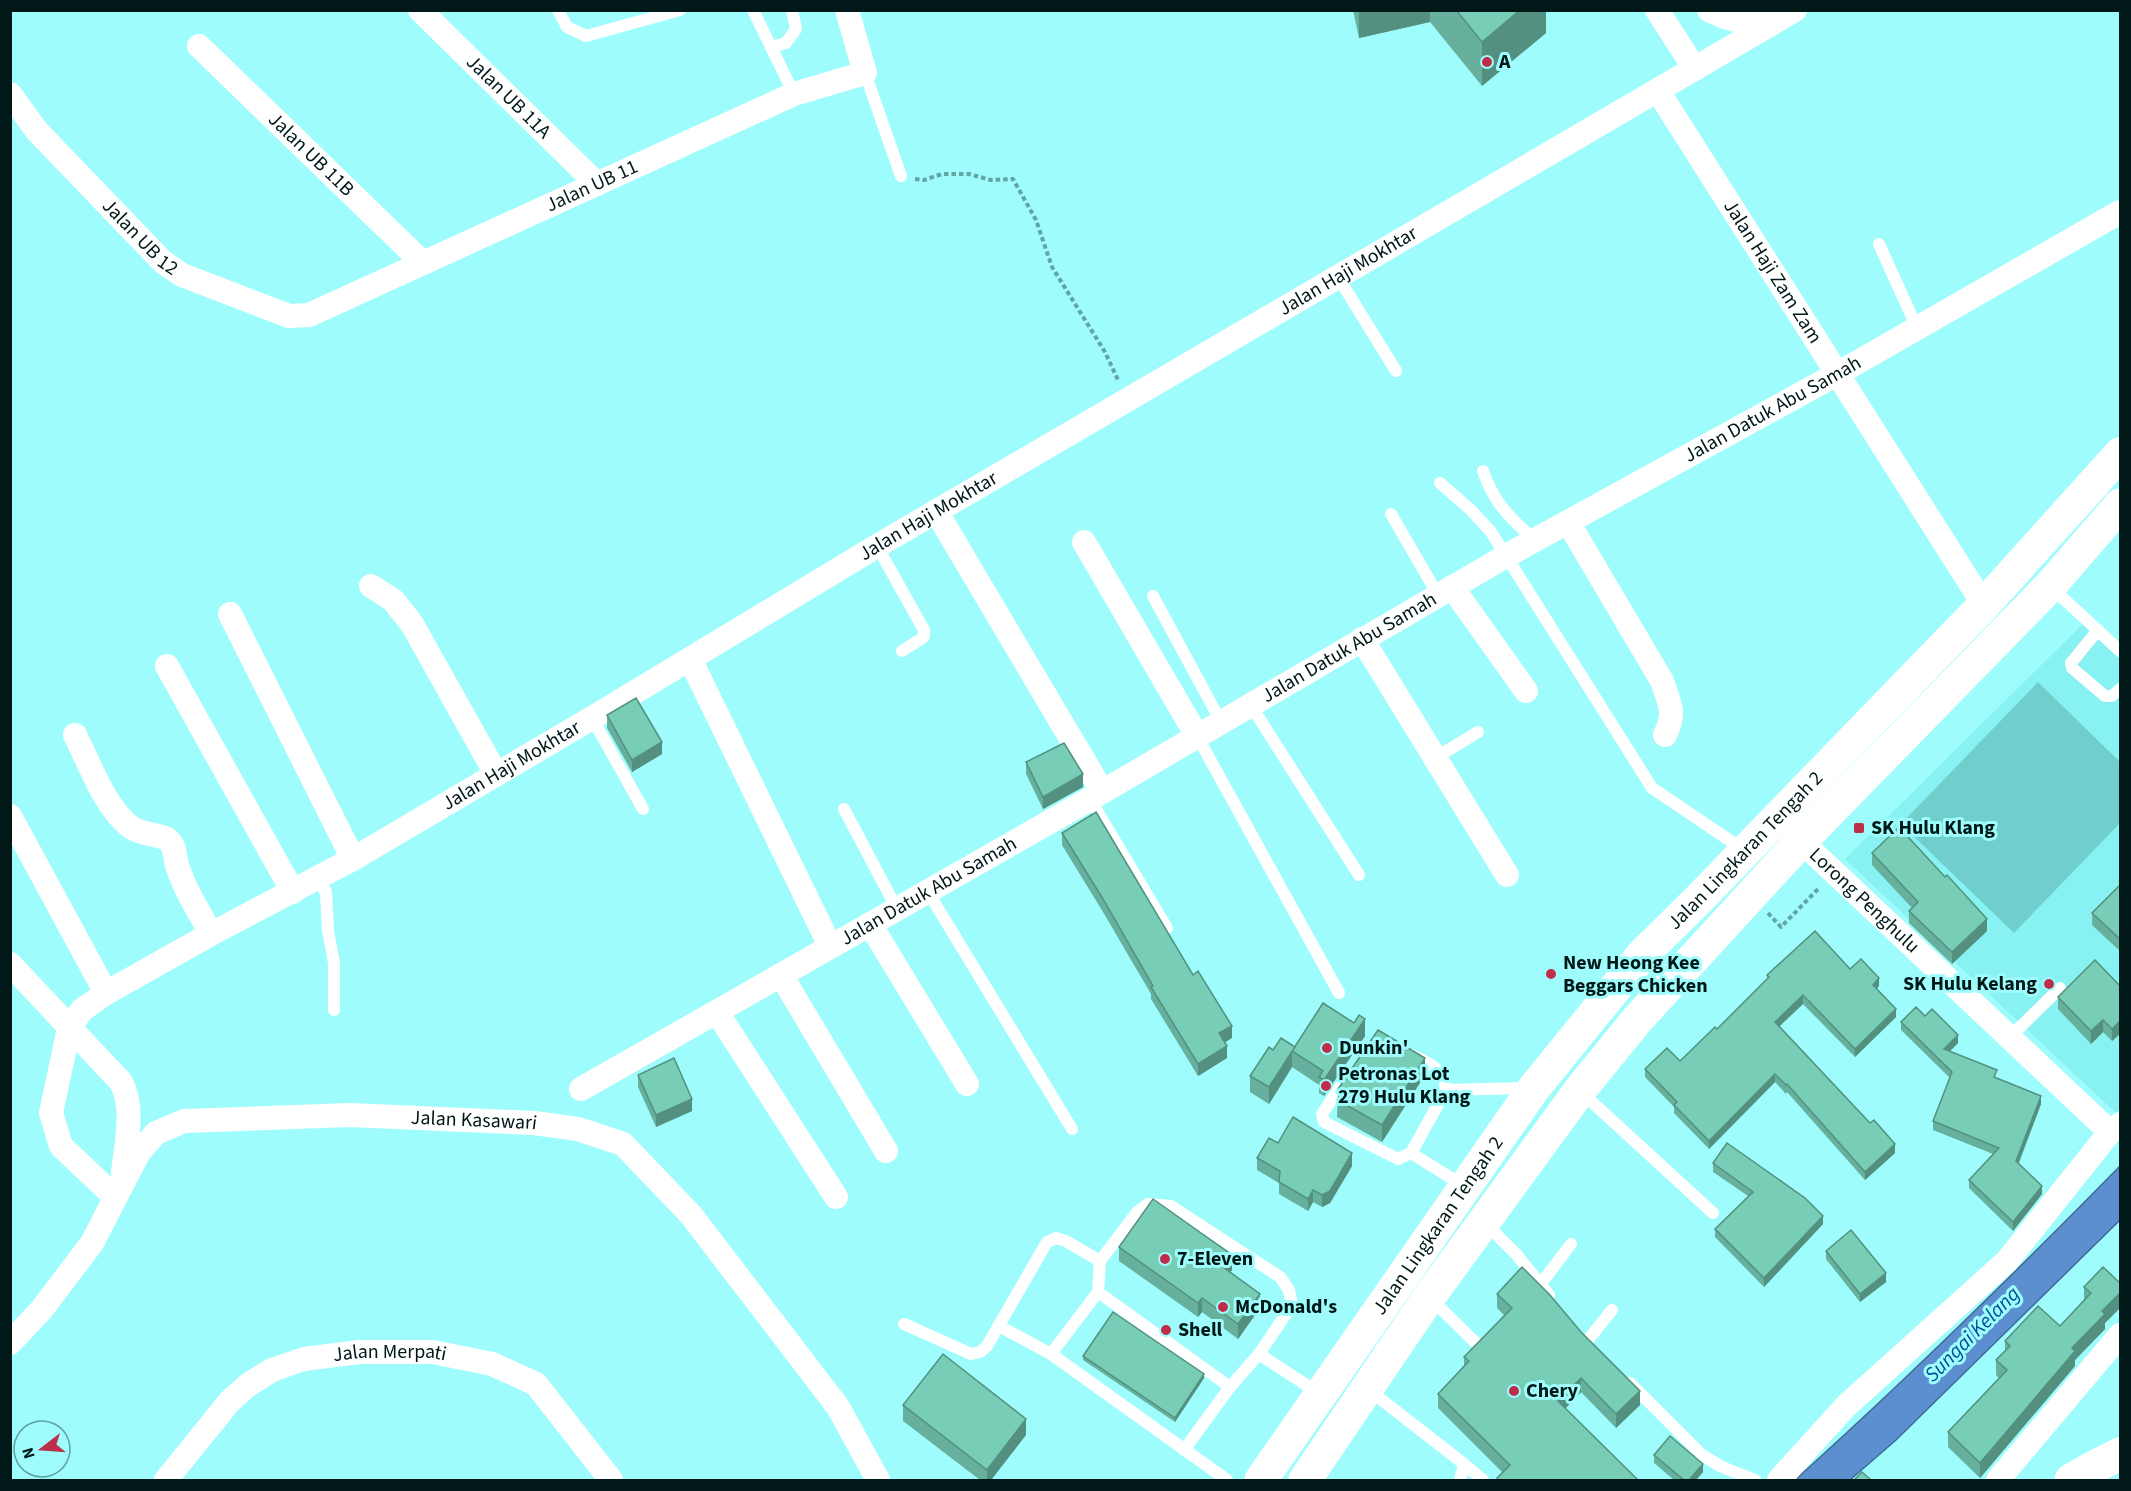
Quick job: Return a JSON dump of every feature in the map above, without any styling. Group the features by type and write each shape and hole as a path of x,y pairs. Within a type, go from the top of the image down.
{"main road":[{"name":"Jalan Lingkaran Tengah 2","path":"1261,1480 1534,1088 1643,954 1984,605 2121,454"},
{"name":"Jalan Lingkaran Tengah 2","path":"1305,1480 1429,1297 1580,1090 1636,1021 1802,841 2050,586 2121,505"},
{"path":"2071,1480 2121,1454"}],"street":[{"name":"Jalan UB 11A","path":"420,10 597,184"},
{"path":"847,10 863,66"},
{"path":"1657,10 1695,69"},
{"path":"1709,10 1733,21 1751,20 1764,10"},
{"name":"Jalan Haji Mokhtar","path":"69,1028 82,1010 106,993 353,859 877,546 1795,10"},
{"name":"Jalan UB 11B","path":"199,46 423,263"},
{"name":"Jalan UB 11","path":"309,315 794,94 863,66"},
{"name":"Jalan Haji Zam Zam","path":"1658,91 1984,605"},
{"name":"Jalan UB 12","path":"10,94 37,131 163,262 182,275 289,316 309,315"},
{"name":"Jalan Datuk Abu Samah","path":"581,1089 928,892 1534,540 1837,374 2121,212"},
{"path":"936,512 1096,795"},
{"path":"1568,522 1662,681 1671,707 1671,721 1665,735"},
{"path":"1084,542 1197,736"},
{"path":"371,586 393,600 412,624 496,774"},
{"path":"1445,591 1526,691"},
{"path":"230,614 353,859"},
{"path":"1362,639 1507,875"},
{"path":"690,659 830,946"},
{"path":"167,666 292,892"},
{"path":"75,735 104,794 119,816 133,829 166,839 175,851 177,866 211,934"},
{"path":"10,816 106,993"},
{"name":"Lorong Penghulu","path":"1802,841 2010,1037 2115,1128"},
{"path":"870,924 967,1084"},
{"path":"10,964 121,1082 127,1093 129,1108 119,1189 61,1146 51,1113 69,1028"},
{"path":"781,975 886,1151"},
{"path":"717,1012 836,1197"},
{"name":"Jalan Kasawari","path":"10,1343 42,1309 92,1243 139,1152 156,1133 184,1121 350,1115 534,1123 578,1129 623,1144 691,1215 838,1407 878,1480"},
{"path":"1779,1480 1846,1406 2007,1261 2115,1128"},
{"path":"1998,1480 2121,1335"},
{"name":"Jalan Merpati","path":"166,1480 230,1401 248,1385 272,1370 304,1359 359,1352 434,1352 492,1364 537,1384 600,1476"}],"lane":[{"path":"558,10 567,27 586,36 680,10"},
{"path":"753,10 794,94"},
{"path":"771,47 786,43 796,29 792,10"},
{"path":"863,66 901,176"},
{"path":"1879,244 1917,328"},
{"path":"1338,277 1396,371"},
{"path":"1484,471 1490,492 1504,512 1534,540"},
{"path":"1440,483 1471,510 1491,532 1652,788 1745,850"},
{"path":"1391,514 1445,591"},
{"path":"877,546 924,630 924,636 921,639 902,651"},
{"path":"2050,586 2121,651"},
{"path":"1153,596 1221,722"},
{"path":"2097,630 2071,663 2072,668 2105,696 2112,696 2121,689"},
{"path":"1250,704 1359,875"},
{"path":"592,718 643,809"},
{"path":"1436,758 1478,732"},
{"path":"1197,736 1339,993"},
{"path":"1096,795 1167,928"},
{"path":"844,809 897,909"},
{"path":"316,879 327,892 328,931 334,963 334,1010"},
{"path":"928,892 1072,1129"},
{"path":"2010,1037 2060,988"},
{"path":"1355,1066 1322,1114 1324,1122 1398,1159 1411,1153 1446,1090 1445,1077 1436,1067 1398,1047"},
{"path":"1446,1090 1534,1088"},
{"path":"1580,1090 1713,1213"},
{"path":"1411,1153 1465,1187"},
{"path":"1051,1354 1098,1292 1100,1261 1137,1212 1149,1204 1171,1206 1281,1276 1289,1290 1292,1305 1259,1354 1230,1387 1184,1450"},
{"path":"1484,1223 1517,1255 1560,1309"},
{"path":"904,1324 971,1354 980,1352 987,1347 1047,1242 1056,1238 1066,1241 1100,1261"},
{"path":"1540,1285 1571,1244"},
{"path":"1098,1292 1230,1387"},
{"path":"1429,1297 1476,1343"},
{"path":"1588,1341 1612,1310"},
{"path":"999,1326 1051,1354 1227,1480"},
{"path":"1259,1354 1320,1394"},
{"path":"1620,1373 1702,1455 1722,1467 1755,1480"},
{"path":"1367,1388 1483,1480"},
{"path":"1460,1480 1464,1464"}],"path":[{"path":"901,176 924,180 942,174 969,174 991,180 1013,179 1036,220 1052,267 1105,352 1127,400"},
{"path":"1781,927 1815,892"}],"shaded area":[{"name":"SK Hulu Kelang","path":"2089,618 2120,647 2120,1108 2116,1113 1845,859"},
{"path":"2038,682 2120,762 2120,823 2014,933 1901,824"}],"water":[{"name":"Sungai Kelang","path":"2120,1166 2120,1219 2118,1222 1896,1440 1850,1480 1795,1480 1960,1326"}],"building":[{"path":"1456,10 1520,10 1482,42"},
{"path":"636,698 662,742 632,760 607,715"},
{"path":"1064,743 1083,774 1043,797 1026,762"},
{"path":"1096,812 1193,975 1198,971 1232,1026 1219,1033 1227,1046 1198,1064 1151,987 1153,986 1103,899 1062,833"},
{"path":"1899,827 1987,919 1952,952 1909,911 1918,902 1872,853"},
{"path":"2121,884 2121,940 2092,913"},
{"path":"1815,931 1850,969 1861,959 1879,978 1873,985 1896,1009 1855,1049 1803,995 1775,1022 1870,1123 1874,1120 1895,1144 1865,1172 1787,1084 1775,1074 1709,1141 1674,1105 1677,1102 1645,1069 1667,1048 1680,1061 1715,1027 1717,1029 1769,977 1767,975"},
{"path":"2095,960 2121,987 2121,1020 2112,1029 2103,1020 2091,1031 2058,997"},
{"path":"1323,1003 1354,1023 1359,1015 1365,1019 1324,1080 1319,1077 1323,1071 1292,1051"},
{"path":"1916,1007 1925,1016 1932,1009 1958,1035 1944,1049 1997,1070 1994,1077 2041,1096 2016,1161 2042,1186 2013,1222 1969,1180 1999,1148 1933,1121 1952,1072 1901,1022"},
{"path":"1378,1030 1425,1058 1382,1125 1337,1100 1343,1092 1338,1089"},
{"path":"1281,1038 1295,1047 1269,1087 1250,1076 1269,1047 1273,1050"},
{"path":"674,1058 692,1099 656,1115 638,1075"},
{"path":"1293,1117 1352,1153 1330,1191 1322,1195 1313,1190 1308,1199 1279,1182 1280,1171 1257,1158 1269,1138 1278,1143"},
{"path":"1727,1143 1805,1198 1823,1216 1764,1278 1715,1229 1753,1192 1713,1163"},
{"path":"1153,1199 1232,1255 1223,1267 1260,1294 1238,1324 1202,1298 1198,1303 1119,1247"},
{"path":"1851,1230 1886,1273 1860,1294 1826,1251"},
{"path":"1522,1267 1550,1295 1581,1332 1640,1391 1616,1414 1581,1378 1558,1401 1638,1480 1499,1480 1497,1478 1510,1465 1438,1394 1469,1361 1464,1357 1512,1308 1497,1294"},
{"path":"2103,1267 2121,1284 2121,1292 2102,1311 2105,1314 2072,1348 2075,1351 1980,1463 1948,1432 2007,1370 1996,1360 2010,1346 2005,1341 2038,1306 2060,1326 2091,1293 2084,1287"},
{"path":"1113,1312 1204,1374 1175,1418 1083,1356"},
{"path":"943,1354 1026,1419 987,1470 903,1405"},
{"path":"1670,1436 1703,1464 1689,1480 1684,1480 1654,1455"},
{"path":"1862,1472 1871,1480 1854,1480"}],"place":[{"name":"A","path":"1487,62"},
{"name":"SK Hulu Klang","path":"1859,828"},
{"name":"New Heong Kee Beggars Chicken","path":"1551,974"},
{"name":"SK Hulu Kelang","path":"2049,984"},
{"name":"Dunkin'","path":"1327,1048"},
{"name":"Petronas Lot 279 Hulu Klang","path":"1326,1086"},
{"name":"7-Eleven","path":"1165,1259"},
{"name":"McDonald's","path":"1223,1307"},
{"name":"Shell","path":"1166,1330"},
{"name":"Chery","path":"1514,1391"}]}
